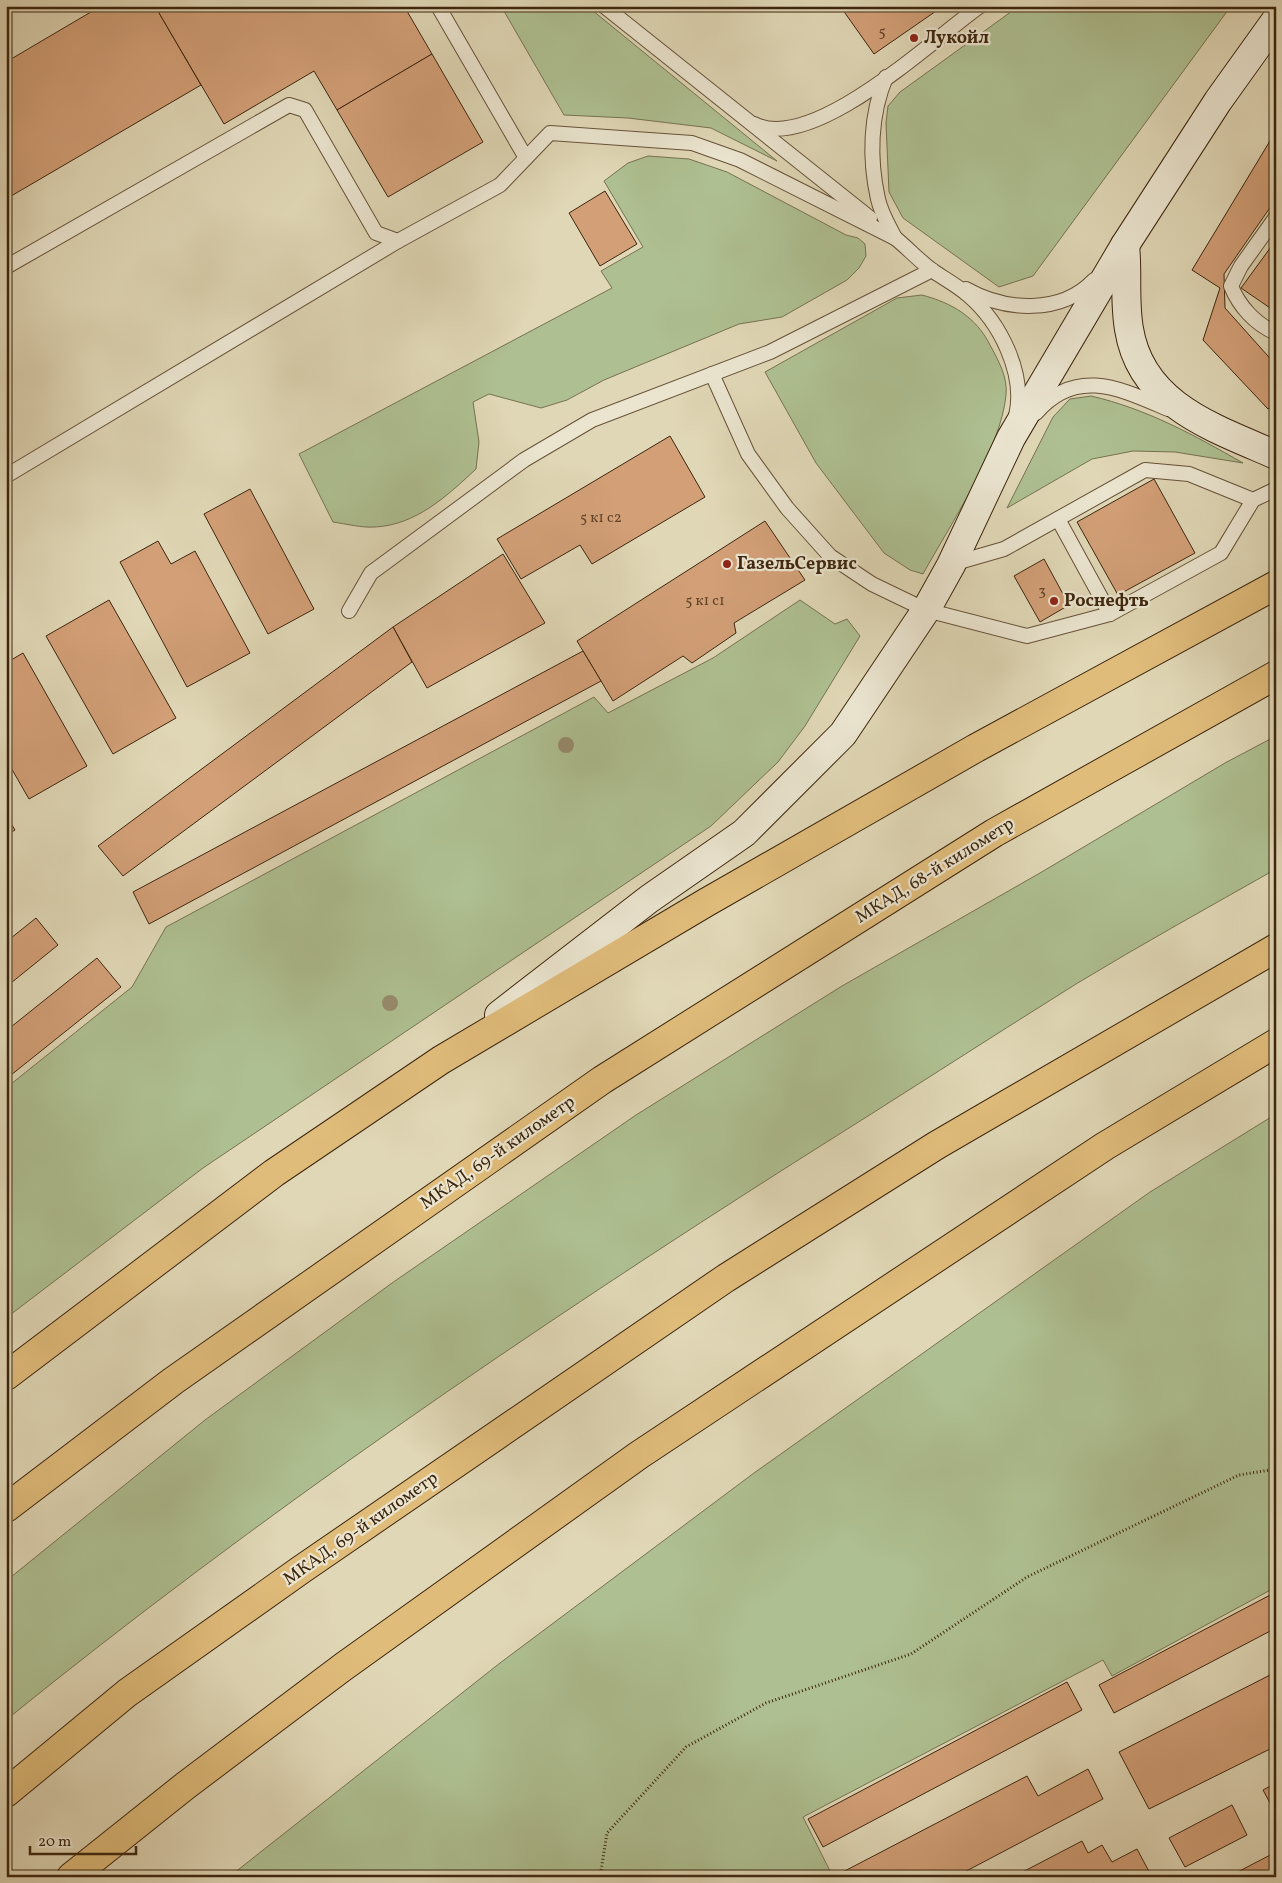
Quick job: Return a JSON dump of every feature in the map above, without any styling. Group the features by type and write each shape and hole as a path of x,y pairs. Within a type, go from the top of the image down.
{"main road":[{"path":"441,1060 649,899 744,833 843,734 926,610 951,565 1011,438 1125,245 1218,101 1276,20"},
{"path":"1125,245 1129,332 1149,381 1168,401 1202,423 1276,455"},
{"path":"6,1376 274,1173 441,1060 707,902 976,748 1276,585"},
{"name":"МКАД, 68-й километр","path":"602,1080 994,833 1276,675"},
{"name":"МКАД, 69-й километр","path":"6,1793 127,1693 302,1569 726,1278 937,1145 1276,948"},
{"path":"71,1877 185,1786 343,1667 638,1455 1105,1146 1276,1043"},
{"name":"МКАД, 69-й километр","path":"6,1508 173,1381 602,1080"}],"lane":[{"path":"438,6 526,158"},
{"path":"604,6 896,238 932,270 969,295 998,330 1009,355 1019,388 1018,410 1011,438"},
{"path":"745,119 760,127 774,129 803,124 834,112 886,77 971,9"},
{"path":"886,77 875,110 874,162 878,200 896,238"},
{"path":"6,267 289,105 305,110 376,233 398,241"},
{"path":"6,476 398,241 500,185 550,133 692,143 740,160 896,238"},
{"path":"1276,217 1241,266 1232,286 1238,302 1252,317 1276,333"},
{"path":"932,270 973,293 998,301 1025,306 1048,305 1069,298 1086,289 1125,245"},
{"path":"349,611 371,573 524,460 592,420 770,352 932,270"},
{"path":"712,374 726,410 748,454 787,508 830,556 872,584 926,610 1027,636 1110,614 1221,553 1253,500 1276,489"},
{"path":"1011,438 1050,400 1063,392 1081,385 1104,385 1202,423"},
{"path":"951,565 1004,549 1145,470 1189,474 1253,500"},
{"path":"1058,519 1110,614"}],"path":[{"path":"600,1877 607,1834 686,1747 766,1703 912,1654 1027,1577 1240,1476 1276,1469"}],"green space":[{"path":"501,6 587,6 777,161 711,128 628,118 564,115"},
{"path":"1019,6 1231,6 1033,276 999,287 903,218 889,192 886,123 888,106 900,92"},
{"path":"648,156 689,159 727,172 846,235 858,238 865,244 866,256 859,268 847,280 782,317 739,324 604,380 567,400 541,408 489,394 473,402 479,442 476,469 442,499 417,515 390,525 365,527 333,522 299,454 612,288 601,271 643,247 604,181 628,163"},
{"path":"922,295 953,307 978,326 999,363 1004,375 1006,388 1002,416 985,462 923,574 910,570 884,553 816,463 765,372 897,298"},
{"path":"1091,396 1112,401 1170,424 1243,463 1175,452 1133,451 1092,459 1007,508 1053,417 1070,399"},
{"path":"800,600 835,624 847,619 860,636 805,726 778,762 711,826 203,1168 6,1318 6,1088 132,987 166,927 594,697 608,713 713,658"},
{"path":"1276,736 1276,869 1076,984 598,1290 397,1427 297,1498 102,1644 6,1720 6,1581 205,1420 392,1283 636,1115 842,986 1040,873 1225,763"},
{"path":"1276,1114 1276,1587 1112,1676 1103,1660 803,1817 833,1877 229,1877 500,1663 754,1473 1150,1192"}],"building":[{"path":"101,6 155,6 201,85 6,199 6,62"},
{"path":"155,6 404,6 432,54 337,110 314,71 224,124"},
{"path":"840,6 938,6 939,9 874,54"},
{"path":"432,54 483,142 388,197 337,110"},
{"path":"1276,131 1276,199 1224,274 1225,308 1276,365 1276,405 1268,409 1203,340 1220,288 1192,270"},
{"path":"605,191 637,244 600,266 569,213"},
{"path":"1276,240 1276,312 1241,288"},
{"path":"670,436 705,497 592,564 580,545 521,579 497,539"},
{"path":"1154,479 1195,553 1118,595 1077,522"},
{"path":"250,489 314,609 268,634 204,514"},
{"path":"765,521 805,580 734,623 736,633 692,663 683,656 613,701 577,641"},
{"path":"158,541 171,564 195,551 250,653 187,687 120,562"},
{"path":"503,554 545,623 427,688 393,627"},
{"path":"1044,559 1069,605 1040,622 1014,576"},
{"path":"109,600 176,718 113,754 46,636"},
{"path":"393,627 412,662 123,876 98,846"},
{"path":"583,651 601,681 149,924 133,892"},
{"path":"23,653 87,766 29,799 6,759 6,663"},
{"path":"6,815 15,830 6,835"},
{"path":"36,918 58,945 6,987 6,942"},
{"path":"97,958 121,987 6,1079 6,1031"},
{"path":"1276,1592 1276,1628 1114,1713 1099,1685"},
{"path":"1276,1672 1276,1746 1149,1809 1119,1752"},
{"path":"1067,1682 1082,1710 823,1847 808,1819"},
{"path":"1088,1769 1103,1799 955,1877 837,1875 1027,1776 1038,1796"},
{"path":"1276,1783 1276,1814 1263,1790"},
{"path":"1232,1805 1247,1835 1185,1867 1169,1838"},
{"path":"1082,1841 1088,1853 1102,1845 1112,1862 1137,1849 1152,1877 1013,1877"},
{"path":"1276,1852 1276,1877 1228,1877"}],"place":[{"name":"Лукойл","path":"914,38"},
{"name":"ГазельСервис","path":"727,564"},
{"name":"Роснефть","path":"1054,601"}]}
